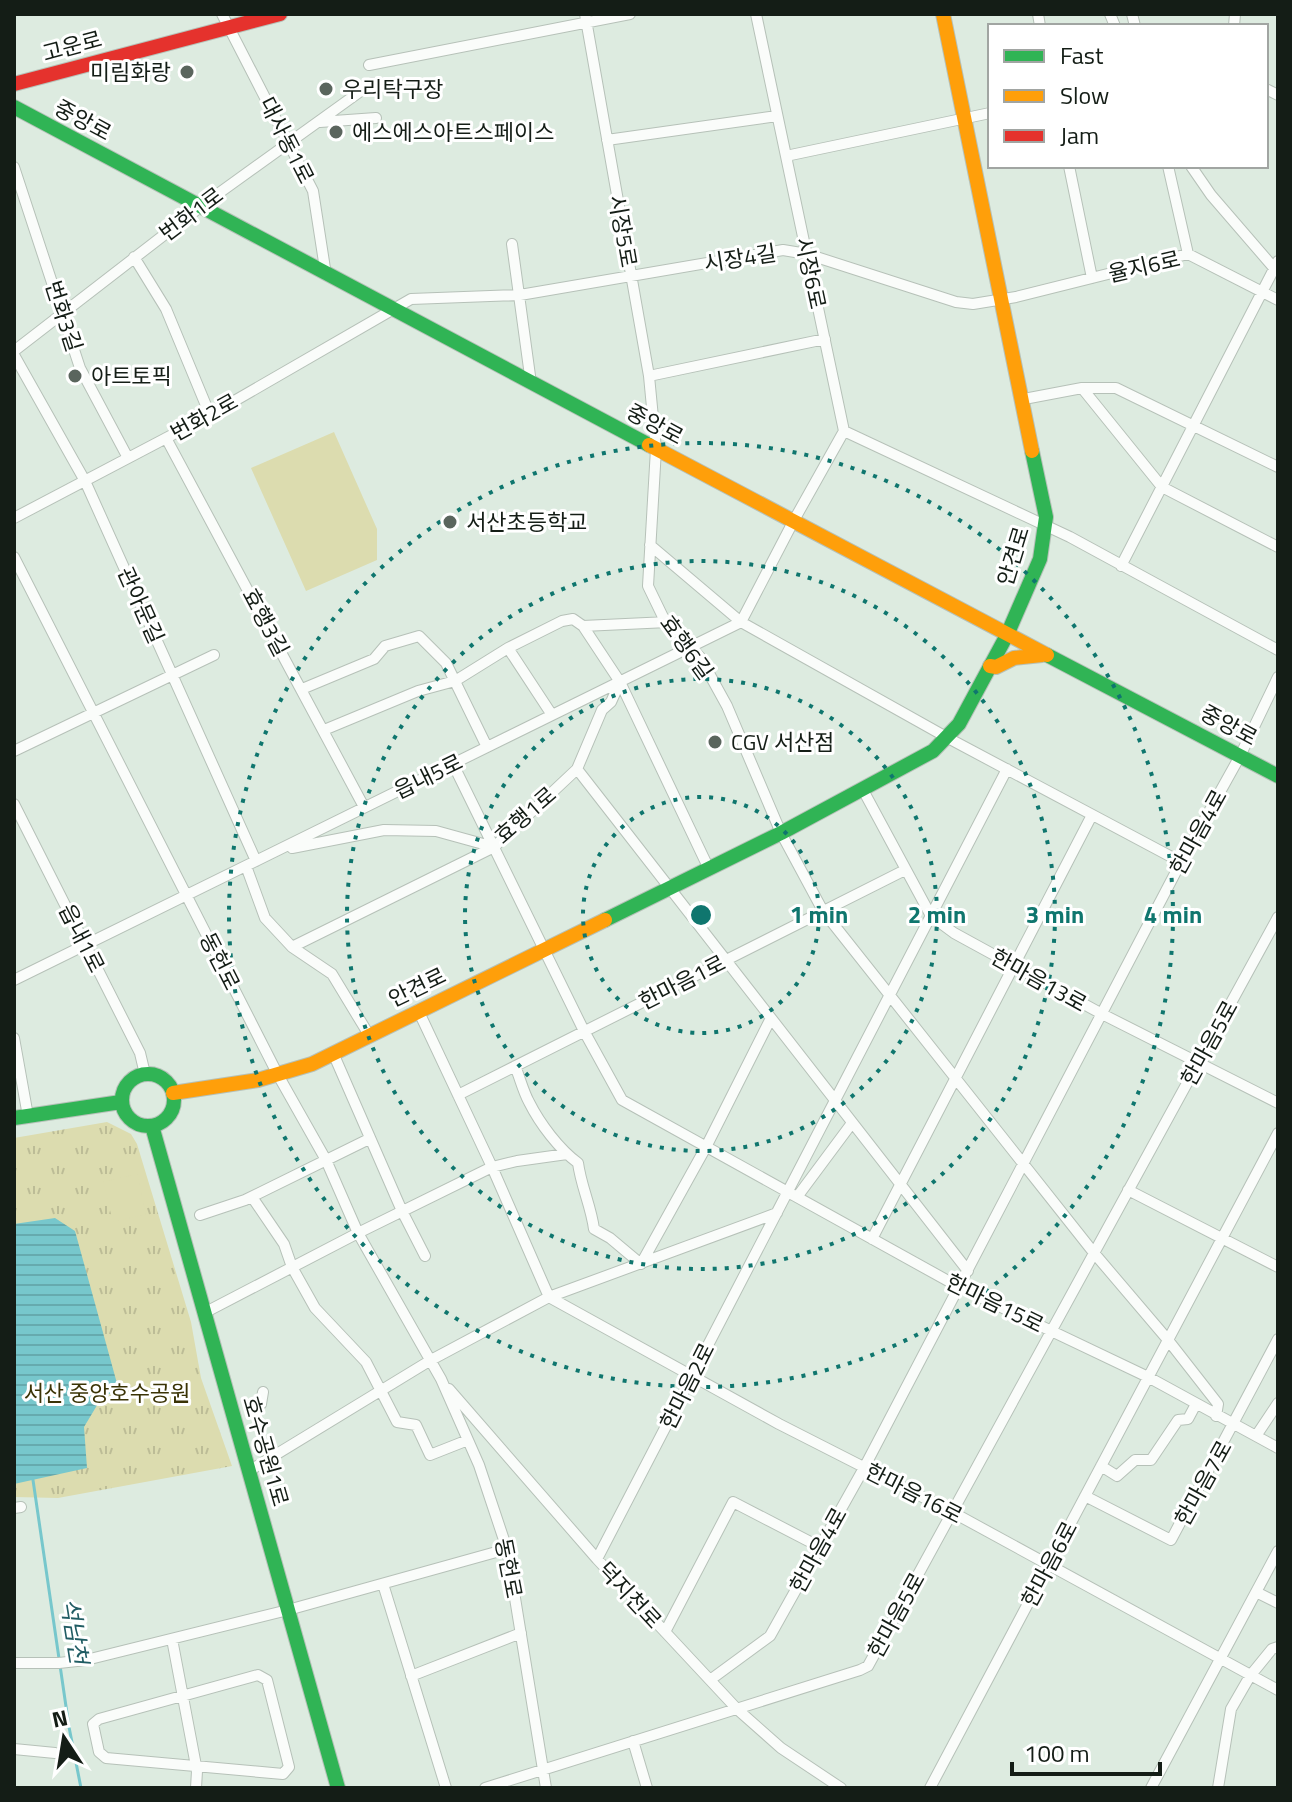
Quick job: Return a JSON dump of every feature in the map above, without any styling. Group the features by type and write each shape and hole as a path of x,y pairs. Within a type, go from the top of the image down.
{"main road":[{"name":"고운로","path":"14,84 226,21 280,14"},
{"name":"안견로","path":"173,1093 278,1075 312,1064 670,889 863,790 924,757 948,738 959,724 1007,635 1040,559 1046,526 1024,399 943,14"},
{"name":"중앙로","path":"14,107 392,310 1278,776"},
{"path":"990,666 996,667 1025,656 1047,655"},
{"path":"145,1074 163,1078 173,1093 174,1104 170,1115 152,1126 131,1121 121,1102 128,1083 145,1074"},
{"path":"21,1117 121,1102"},
{"name":"호수공원1로","path":"152,1126 338,1788"}],"street":[{"path":"369,65 585,18 630,14"},
{"name":"시장6로","path":"756,14 844,431"},
{"name":"시장5로","path":"585,18 649,376 656,449"},
{"name":"대사동1로","path":"226,21 313,191 326,275"},
{"name":"번화1로","path":"14,353 200,207 372,83"},
{"path":"786,156 988,113"},
{"path":"607,140 777,116"},
{"path":"318,122 376,118"},
{"name":"번화3길","path":"14,167 80,368 128,458"},
{"path":"1069,168 1092,278"},
{"path":"1168,168 1188,254"},
{"path":"1121,566 1276,265 1211,195 1192,168"},
{"path":"512,244 531,383"},
{"name":"시장4길","path":"392,310 411,299 520,295 783,250 807,254 962,304 1003,299"},
{"name":"율지6로","path":"1003,299 1188,254 1278,300"},
{"path":"134,257 166,309 210,415"},
{"name":"번화2로","path":"14,518 210,415 392,310"},
{"path":"649,376 825,339"},
{"name":"관아문길","path":"14,353 85,481 173,675 251,863 265,918 292,947 332,974 369,1035"},
{"path":"1082,388 1162,487 1278,547"},
{"path":"1024,399 1082,388 1116,388 1278,467"},
{"path":"741,622 844,431 1046,526 1278,650"},
{"name":"효행3길","path":"166,438 364,807"},
{"name":"효행6길","path":"656,449 648,586 668,622 700,657 727,706 781,833"},
{"path":"650,545 741,622 948,738 1181,862"},
{"name":"동헌로","path":"14,557 278,1075 326,1160 358,1233 441,1379 468,1440 507,1549 546,1788"},
{"path":"324,730 418,691 455,681 508,648 562,621 573,619 583,626 620,682 709,869"},
{"path":"583,626 668,622"},
{"name":"읍내5로","path":"14,980 741,622"},
{"path":"302,689 374,659 385,646 419,636 446,663 487,747"},
{"path":"508,648 552,715"},
{"path":"14,751 214,655"},
{"name":"한마음4로","path":"710,1680 770,1636 864,1468 1181,862 1240,756 1278,677"},
{"name":"효행1로","path":"276,851 384,830 436,831 494,847 577,769 602,710 611,702 620,682"},
{"name":"한마음15로","path":"453,764 584,1031 622,1100 959,1287 1148,1377 1278,1448"},
{"path":"577,769 968,1271"},
{"name":"한마음2로","path":"597,1559 777,1213 792,1195 834,1102 1007,769"},
{"name":"한마음13로","path":"863,790 931,916 954,933 1102,1014 1278,1103"},
{"name":"읍내1로","path":"14,804 140,1053 145,1074"},
{"path":"872,1239 1092,815"},
{"path":"781,833 823,911 1218,1404 1216,1416"},
{"path":"292,947 494,847"},
{"name":"한마음1로","path":"458,1095 905,870"},
{"name":"한마음5로","path":"485,1788 868,1666 1278,917"},
{"path":"418,1010 549,1297"},
{"path":"641,1264 706,1147 771,1018"},
{"path":"14,1038 21,1117"},
{"path":"333,1053 369,1139 425,1256"},
{"path":"515,1066 529,1103 567,1154 578,1163 594,1229 641,1264"},
{"path":"792,1195 852,1123"},
{"name":"한마음6로","path":"930,1788 1278,1133"},
{"path":"200,1215 252,1197 369,1139"},
{"path":"204,1313 492,1167 567,1154"},
{"path":"1128,1190 1278,1267"},
{"path":"252,1197 284,1244 292,1267 315,1308 354,1347 382,1389 397,1422 416,1425 430,1455 468,1440"},
{"path":"249,1471 431,1360 549,1297 777,1213"},
{"name":"한마음16로","path":"549,1297 1278,1690"},
{"name":"한마음7로","path":"1085,1496 1171,1540 1278,1339"},
{"name":"덕지천로","path":"441,1379 597,1559 737,1709 828,1784 841,1788"},
{"path":"1256,1436 1278,1403"},
{"path":"1101,1466 1117,1476 1135,1460 1151,1460 1178,1420 1188,1419 1196,1404"},
{"path":"665,1632 733,1502 820,1547"},
{"path":"14,1663 77,1661 288,1610 507,1549"},
{"path":"1151,1788 1278,1551"},
{"path":"383,1584 446,1788"},
{"path":"1256,1592 1278,1603"},
{"path":"411,1676 521,1633"},
{"path":"172,1639 196,1766 196,1788"},
{"path":"1218,1788 1231,1709 1250,1676 1272,1649 1278,1647"},
{"path":"258,1675 267,1680 289,1767 283,1774 106,1758 99,1752 93,1724 99,1719 183,1696 258,1675"},
{"path":"633,1741 647,1788"},
{"path":"14,1749 55,1753"}],"green space":[{"path":"334,432 377,529 377,560 306,591 251,468"},
{"name":"서산 중앙호수공원","path":"107,1122 131,1134 137,1144 191,1322 201,1378 232,1466 58,1498 14,1497 14,1138"},
{"path":"137,1174 146,1214 113,1222 103,1182"}],"water":[{"path":"55,1218 75,1231 118,1387 99,1402 84,1427 87,1468 14,1484 14,1224"}],"waterway":[{"name":"석남천","path":"33,1480 69,1727 81,1788"}],"traffic: fast":[{"path":"14,107 649,445"},
{"path":"605,920 781,833 933,751 959,724 1007,635 1040,559 1046,517 1032,451"},
{"path":"1047,655 1278,776"},
{"path":"148,1074 167,1081 174,1100 167,1119 148,1126 129,1119 122,1100 129,1081 148,1074"},
{"path":"14,1118 121,1102"},
{"path":"152,1126 338,1788"}],"traffic: slow":[{"path":"943,14 1032,451"},
{"path":"649,445 1047,655"},
{"path":"990,666 996,667 1014,658 1042,655"},
{"path":"173,1093 258,1080 312,1064 605,920"}],"traffic: jam":[{"path":"14,84 280,14"}],"place":[{"name":"미림화랑","path":"187,72"},
{"name":"우리탁구장","path":"326,89"},
{"name":"에스에스아트스페이스","path":"336,132"},
{"name":"아트토픽","path":"75,376"},
{"name":"서산초등학교","path":"450,522"},
{"name":"CGV 서산점","path":"715,742"}]}
